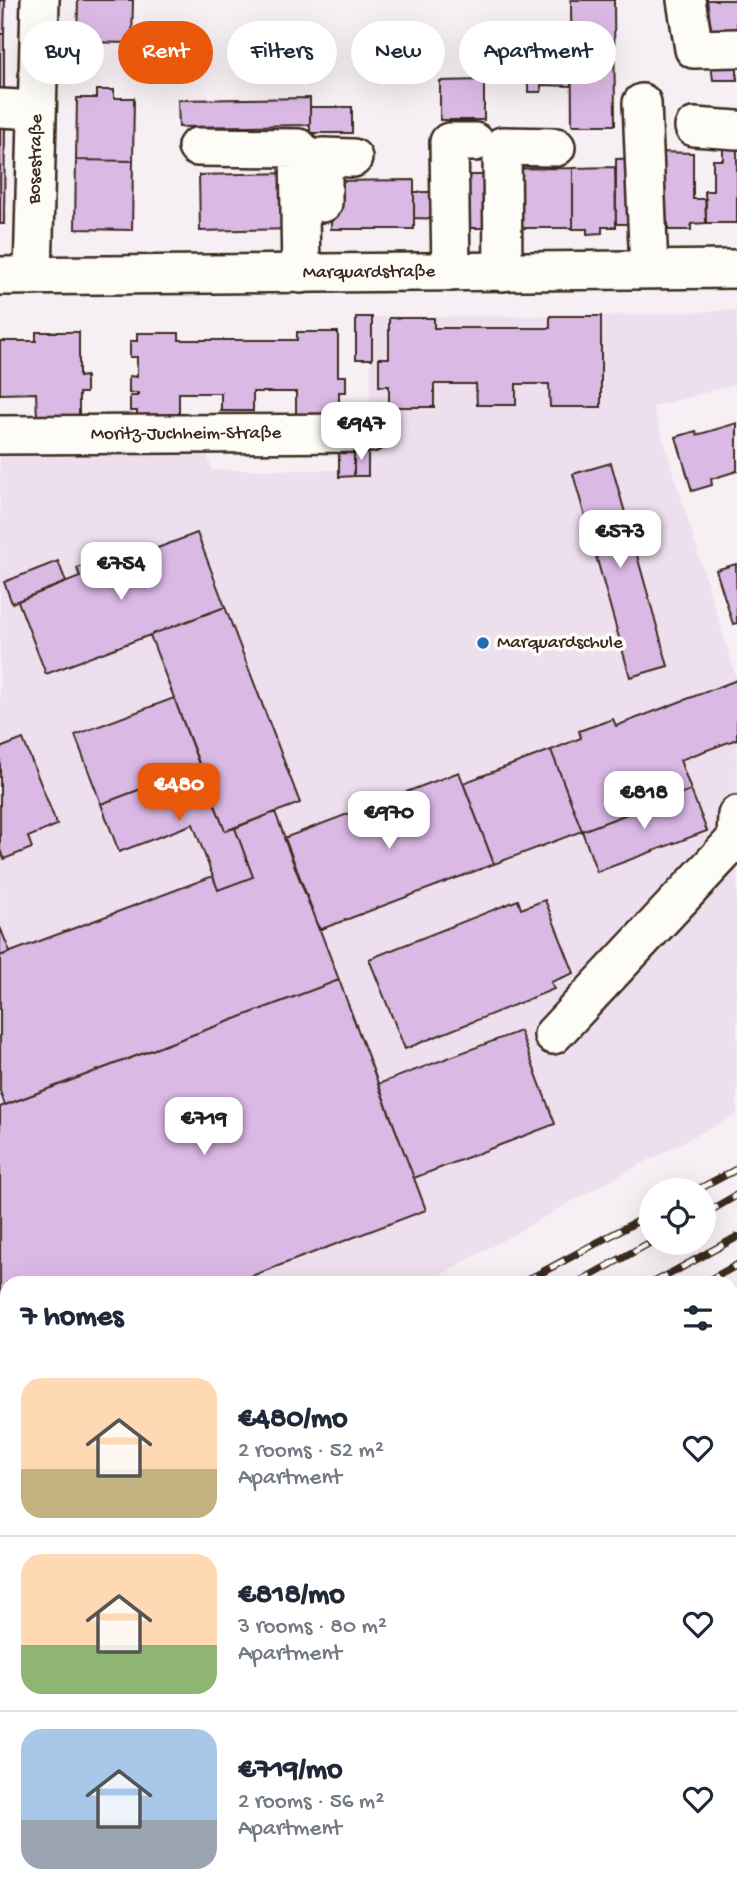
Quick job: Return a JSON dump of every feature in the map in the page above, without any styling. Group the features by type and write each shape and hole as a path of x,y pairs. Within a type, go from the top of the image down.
{"street":[{"name":"Bosestraße","path":"16,276 37,110 40,0"},
{"path":"686,0 694,49 737,48"},
{"path":"642,103 649,269"},
{"path":"0,108 37,110"},
{"path":"694,127 737,130"},
{"path":"452,272 449,142 475,142"},
{"path":"503,272 502,146 556,147"},
{"path":"197,147 299,148 313,274"},
{"path":"313,274 323,157 353,158"},
{"name":"Marquardstraße","path":"16,276 737,269"},
{"name":"Moritz-Juchheim-Straße","path":"0,435 370,433"},
{"path":"553,1035 736,839 737,815"}],"shaded area":[{"path":"737,310 737,384 653,407 737,680 616,726 613,719 579,732 581,738 691,790 680,760 737,739 737,1114 605,1183 439,1276 0,1276 0,421 205,446 212,470 339,470 340,477 368,476 372,317 601,316"}],"building":[{"path":"0,0 5,0 4,34 0,34"},
{"path":"78,0 133,0 133,21 118,21 118,43 104,42 104,21 78,21"},
{"path":"571,0 614,0 614,21 571,21"},
{"path":"707,0 737,0 737,39 713,42"},
{"path":"0,34 4,34 4,95 0,95"},
{"path":"737,39 737,80 713,80 708,41"},
{"path":"445,81 484,84 484,120 440,120 440,84 445,84"},
{"path":"528,84 571,84 541,85 541,92 528,92"},
{"path":"572,84 615,84 615,125 572,125"},
{"path":"97,90 114,90 114,98 134,98 133,161 76,160 77,98 97,98"},
{"path":"310,98 310,125 179,127 178,100"},
{"path":"310,107 352,107 352,133 310,133"},
{"path":"0,125 5,125 4,224 0,224"},
{"path":"723,144 737,144 737,223 706,223 705,191 713,191 713,160 723,160"},
{"path":"659,152 693,153 693,199 706,199 706,223 691,224 691,230 668,230 668,223 659,224"},
{"path":"658,158 659,224 616,224 616,159"},
{"path":"76,160 133,161 132,230 75,229"},
{"path":"615,167 616,227 602,227 602,233 587,234 587,229 573,229 573,168"},
{"path":"573,168 573,228 485,228 484,169"},
{"path":"292,173 293,229 200,231 199,175"},
{"path":"457,175 484,175 485,228 458,228"},
{"path":"414,180 414,229 331,229 331,181"},
{"path":"414,192 441,192 441,219 414,218"},
{"path":"550,316 601,316 601,407 550,407 549,384 516,384 516,405 477,405 476,384 434,384 434,407 389,407 389,386 379,386 379,358 389,358 389,318 434,318 434,328 550,328"},
{"path":"356,317 372,317 372,359 356,359"},
{"path":"36,332 79,332 79,377 86,376 86,393 79,393 79,417 37,417 36,393 0,394 0,341 36,341"},
{"path":"297,332 338,332 338,376 346,376 346,392 339,392 339,416 296,416 296,392 253,392 253,411 221,411 221,393 179,393 179,417 137,416 137,411 130,411 130,396 138,396 138,393 129,393 129,376 137,377 137,357 130,357 130,341 137,341 137,333 179,333 179,340 297,340"},
{"path":"737,423 737,471 711,479 712,485 692,491 676,437 696,431 697,435"},
{"path":"354,448 354,476 339,477 339,449"},
{"path":"354,448 368,448 368,476 354,476"},
{"path":"611,463 668,666 630,677 573,474"},
{"path":"197,533 225,607 46,674 18,601 80,577 77,568 135,546 139,555"},
{"path":"58,561 66,582 12,603 4,582"},
{"path":"736,564 737,623 733,624 716,570"},
{"path":"225,607 300,803 225,831 150,635"},
{"path":"737,680 737,739 680,760 691,790 582,831 551,750 581,738 579,731 613,719 616,726"},
{"path":"174,698 200,767 101,804 75,735"},
{"path":"23,739 57,825 28,837 32,848 4,859 0,850 0,748"},
{"path":"551,750 582,831 494,864 463,783"},
{"path":"200,767 225,831 235,828 253,877 218,890 193,824 119,852 101,804"},
{"path":"459,772 494,864 319,930 284,838"},
{"path":"691,790 707,831 597,872 582,831"},
{"path":"275,812 339,980 5,1105 0,1091 0,956 213,876 218,890 253,877 235,828"},
{"path":"518,900 521,909 545,900 574,973 551,982 554,989 405,1049 369,959"},
{"path":"0,927 10,952 0,956"},
{"path":"339,980 426,1210 252,1276 0,1276 0,1107"},
{"path":"520,1031 555,1124 414,1178 378,1084"}],"railway":[{"path":"716,1180 737,1169"},
{"path":"716,1207 737,1195"},
{"path":"535,1276 639,1220"},
{"path":"666,1276 737,1237"},
{"path":"590,1276 639,1249"},
{"path":"717,1276 737,1265"}],"place":[{"name":"Marquardschule","path":"483,643"}]}
